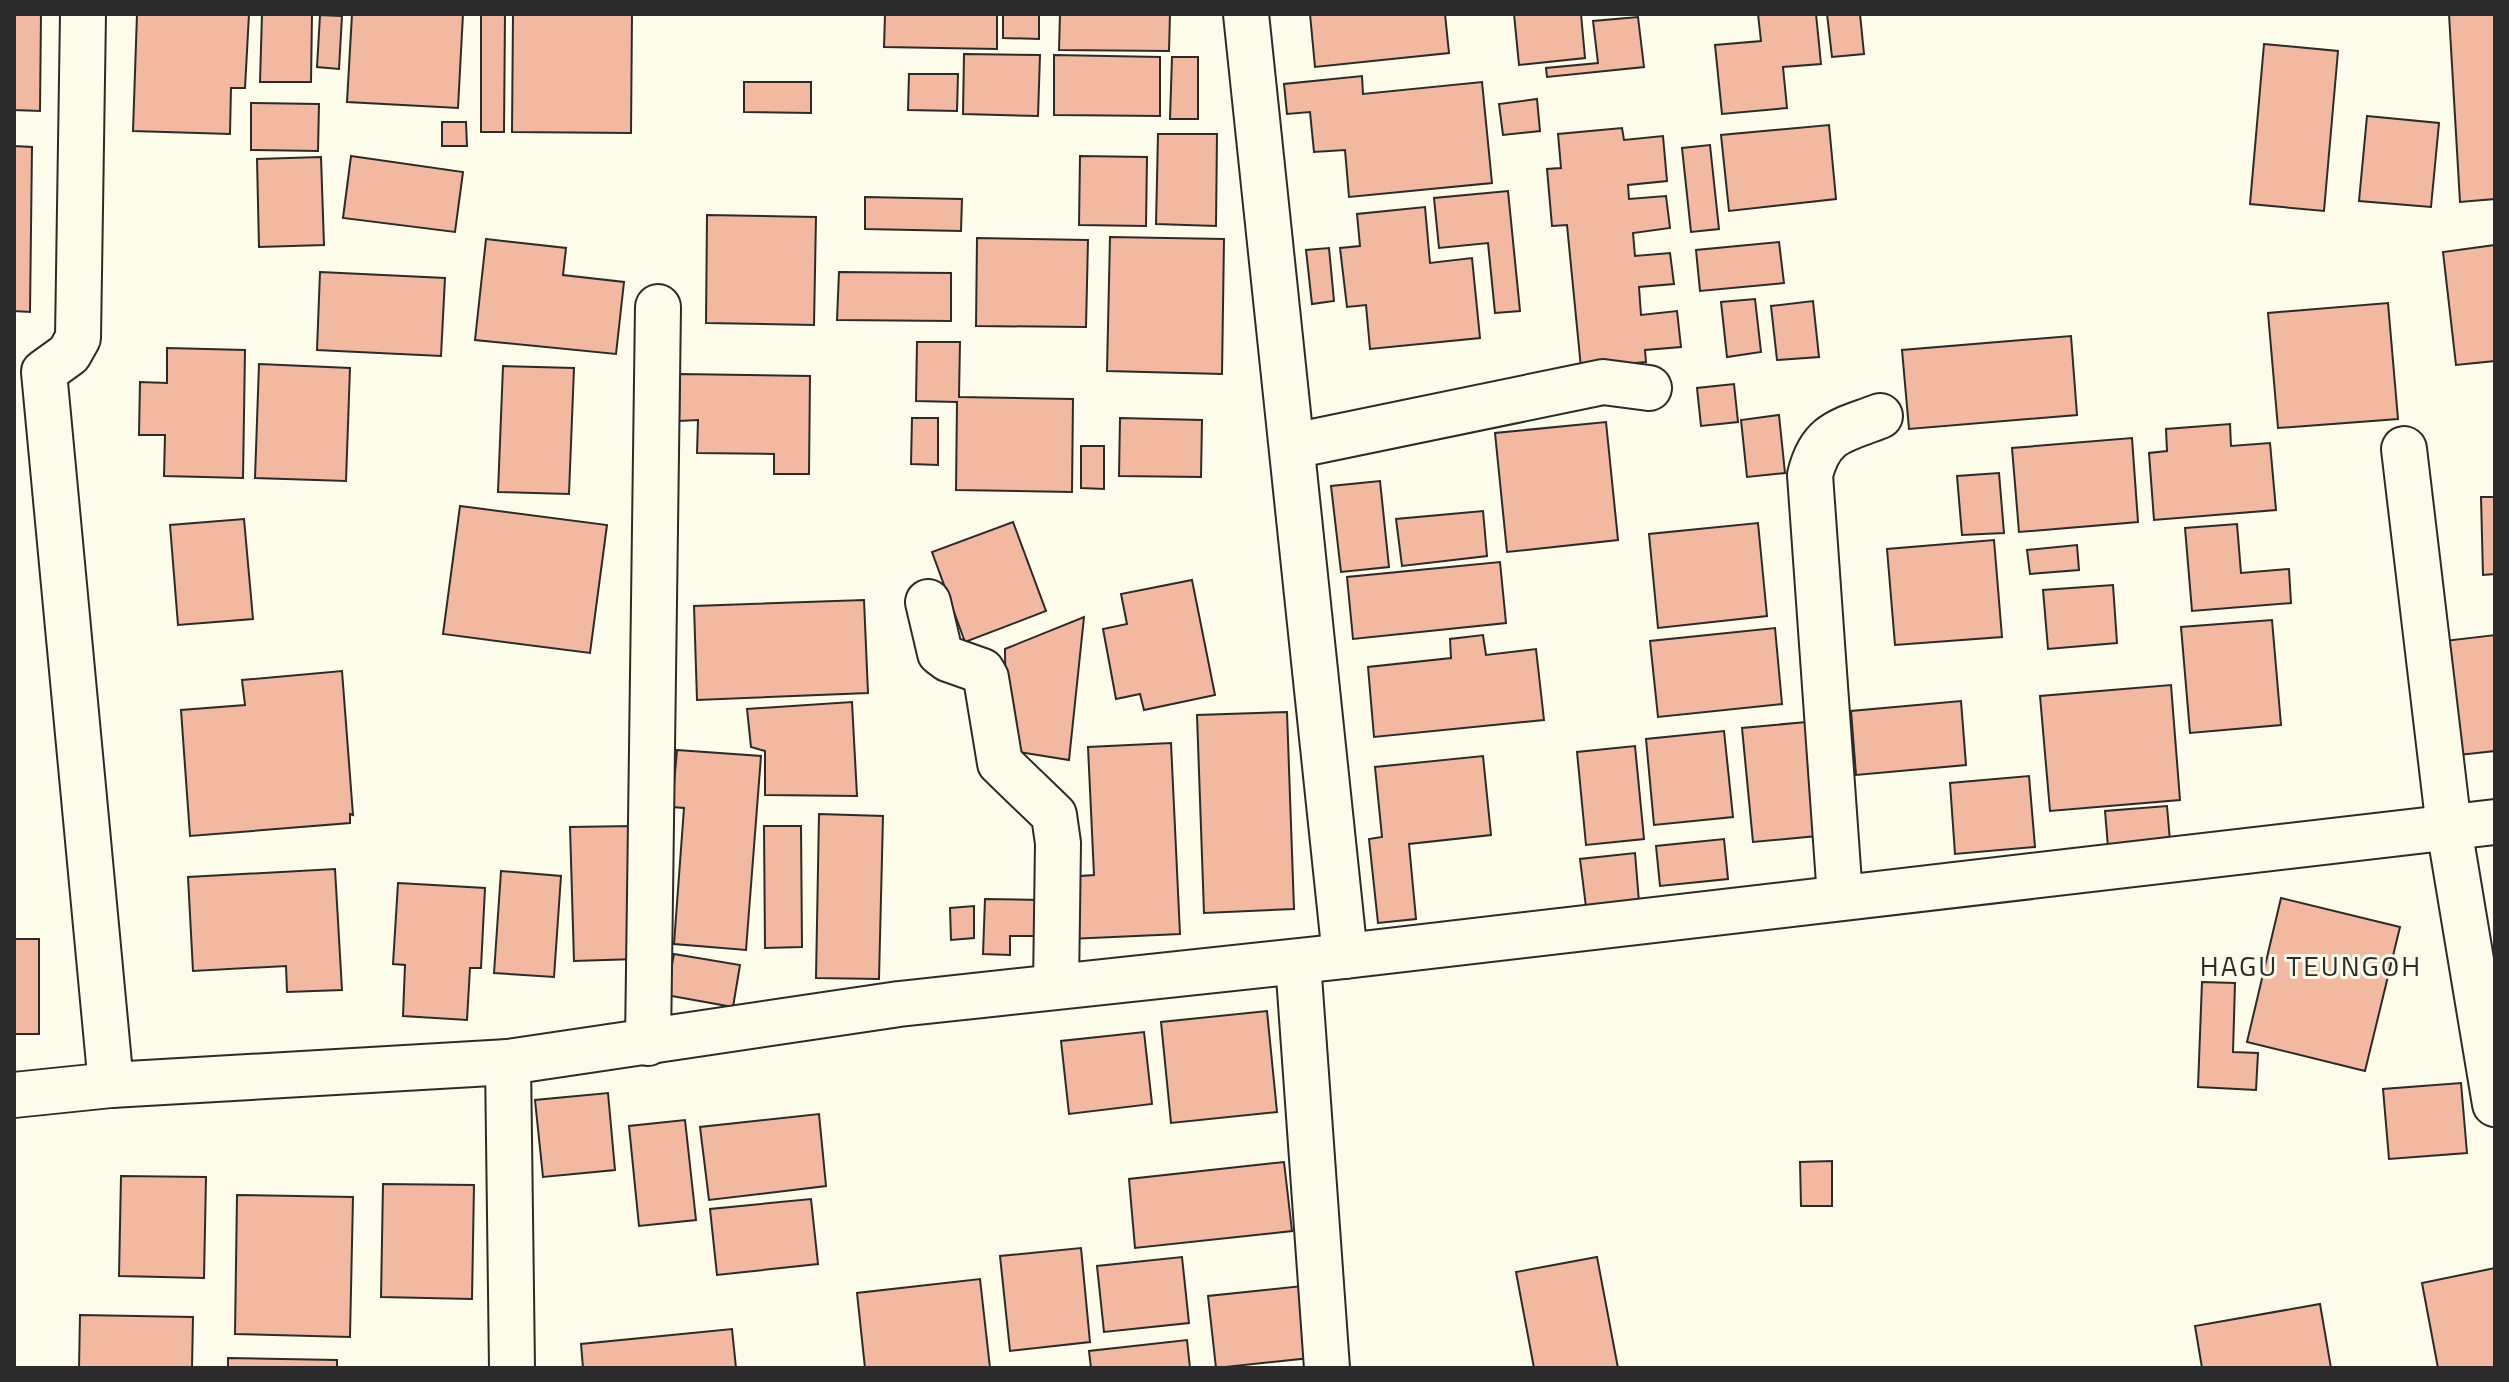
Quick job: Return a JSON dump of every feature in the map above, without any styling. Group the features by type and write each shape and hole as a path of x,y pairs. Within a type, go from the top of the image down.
{"street":[{"path":"83,14 78,338 69,354 44,372 111,1085"},
{"path":"1246,14 1345,956"},
{"path":"648,1043 658,307"},
{"path":"1293,446 1603,382 1649,388"},
{"path":"1840,897 1810,475 1816,452 1828,436 1880,416"},
{"path":"2404,449 2449,828 2495,1104"},
{"path":"928,602 940,653 982,671 986,678 1000,763 1054,815 1058,843 1056,986"},
{"path":"14,1095 111,1085 508,1062 899,1004 1298,962 2495,822"},
{"path":"1298,962 1327,1368"},
{"path":"508,1062 512,1368"}],"building":[{"path":"14,14 41,14 40,111 14,110"},
{"path":"137,14 249,14 245,88 231,88 230,134 133,131"},
{"path":"262,14 312,14 311,82 260,82"},
{"path":"352,14 463,14 458,108 347,102"},
{"path":"481,14 505,14 504,132 481,132"},
{"path":"513,14 632,14 631,133 512,132"},
{"path":"885,14 997,14 997,49 884,47"},
{"path":"1003,14 1039,14 1039,39 1003,38"},
{"path":"1060,14 1170,14 1169,51 1059,50"},
{"path":"1310,14 1445,14 1449,53 1315,67"},
{"path":"1514,14 1581,14 1585,58 1519,65"},
{"path":"1758,14 1816,14 1821,64 1783,67 1787,108 1722,114 1715,45 1761,41"},
{"path":"1827,14 1860,14 1864,54 1832,57"},
{"path":"2449,14 2495,14 2495,199 2460,202"},
{"path":"320,15 342,16 339,69 317,67"},
{"path":"1638,17 1644,67 1547,77 1546,68 1598,63 1593,21"},
{"path":"2264,44 2338,51 2324,211 2250,204"},
{"path":"964,54 1040,55 1038,116 963,114"},
{"path":"1054,55 1160,57 1160,116 1054,115"},
{"path":"1172,57 1198,57 1198,119 1170,119"},
{"path":"909,74 958,74 957,111 908,110"},
{"path":"1362,76 1363,94 1482,82 1492,183 1349,197 1345,150 1314,152 1310,112 1287,114 1284,84"},
{"path":"744,82 811,82 811,113 744,112"},
{"path":"1537,99 1540,131 1503,135 1499,104"},
{"path":"251,103 319,104 318,151 251,150"},
{"path":"2367,116 2439,123 2431,207 2359,201"},
{"path":"442,122 466,122 467,146 442,146"},
{"path":"1829,125 1836,199 1729,211 1721,135"},
{"path":"1622,128 1624,140 1663,136 1667,181 1628,185 1629,199 1666,196 1670,228 1633,233 1635,256 1670,253 1674,284 1639,287 1641,315 1677,311 1681,347 1645,350 1646,362 1581,368 1567,225 1552,226 1547,169 1561,168 1558,134"},
{"path":"1158,134 1217,134 1216,226 1156,224"},
{"path":"1710,145 1719,229 1691,232 1682,148"},
{"path":"14,146 32,147 30,312 14,311"},
{"path":"351,156 463,172 455,232 343,218"},
{"path":"1080,156 1147,157 1146,226 1079,225"},
{"path":"321,157 324,245 259,247 257,159"},
{"path":"1508,191 1520,311 1495,313 1488,243 1439,248 1434,198"},
{"path":"865,197 962,199 961,231 865,229"},
{"path":"1425,207 1430,263 1472,258 1480,338 1370,349 1366,305 1347,307 1340,248 1360,246 1357,214"},
{"path":"707,215 816,217 814,325 706,323"},
{"path":"1110,237 1224,239 1222,374 1107,371"},
{"path":"977,238 1088,240 1086,327 976,326"},
{"path":"486,239 566,248 563,275 624,282 616,354 475,340"},
{"path":"1779,242 1784,283 1700,291 1696,250"},
{"path":"2495,245 2495,361 2456,365 2443,252"},
{"path":"1329,248 1334,301 1312,304 1306,250"},
{"path":"320,272 445,278 441,356 317,350"},
{"path":"839,272 951,273 951,321 837,320"},
{"path":"1755,299 1761,352 1727,357 1721,302"},
{"path":"1813,301 1819,357 1777,360 1771,306"},
{"path":"2388,303 2398,419 2278,428 2268,313"},
{"path":"2071,336 2077,415 1909,429 1902,350"},
{"path":"917,342 960,342 959,397 1073,399 1072,492 956,490 957,402 916,401"},
{"path":"167,348 245,350 243,478 164,476 165,435 139,435 140,382 167,383"},
{"path":"259,364 350,368 346,481 255,478"},
{"path":"503,366 574,368 569,494 498,492"},
{"path":"680,374 810,376 809,474 774,474 774,454 697,453 698,420 679,421"},
{"path":"1734,384 1738,422 1701,426 1697,388"},
{"path":"1779,415 1785,473 1747,477 1741,420"},
{"path":"912,418 938,418 938,465 911,464"},
{"path":"1120,418 1202,420 1201,477 1119,476"},
{"path":"1606,422 1618,540 1507,552 1495,433"},
{"path":"2230,424 2231,446 2270,443 2276,510 2154,520 2149,453 2167,451 2166,429"},
{"path":"2132,438 2138,522 2019,532 2012,448"},
{"path":"1081,446 1104,446 1104,489 1081,488"},
{"path":"1999,473 2004,533 1962,535 1957,476"},
{"path":"1380,481 1389,567 1341,572 1331,486"},
{"path":"2481,497 2495,497 2495,574 2483,575"},
{"path":"460,506 607,525 590,653 443,634"},
{"path":"1483,511 1487,556 1402,566 1396,519"},
{"path":"244,519 253,619 178,625 170,525"},
{"path":"1013,522 1046,611 965,642 932,552"},
{"path":"1758,523 1767,616 1658,628 1649,534"},
{"path":"2237,524 2241,573 2289,569 2291,603 2192,611 2185,528"},
{"path":"1994,540 2002,637 1895,645 1887,549"},
{"path":"2077,545 2079,570 2030,574 2027,550"},
{"path":"1500,562 1506,623 1353,639 1347,577"},
{"path":"1192,580 1215,695 1144,710 1140,694 1116,699 1103,629 1127,624 1121,594"},
{"path":"2113,585 2117,643 2048,649 2043,590"},
{"path":"864,600 868,693 697,700 694,606"},
{"path":"1084,617 1069,760 1006,750 1005,649"},
{"path":"2272,620 2281,725 2190,733 2181,627"},
{"path":"1775,628 1782,704 1658,717 1650,641"},
{"path":"1483,635 1486,655 1536,649 1544,720 1374,737 1368,667 1451,658 1450,639"},
{"path":"2495,635 2495,751 2459,755 2444,641"},
{"path":"342,671 353,815 350,814 350,823 190,836 181,710 245,705 242,680"},
{"path":"2171,685 2180,800 2050,811 2040,696"},
{"path":"1961,701 1966,765 1856,775 1851,711"},
{"path":"852,702 857,796 765,795 765,751 751,747 747,709"},
{"path":"1287,712 1294,909 1204,913 1197,715"},
{"path":"1806,722 1817,836 1753,842 1742,728"},
{"path":"1724,731 1733,817 1654,825 1646,739"},
{"path":"1171,743 1180,934 1069,939 1066,877 1094,875 1088,747"},
{"path":"1635,746 1644,839 1586,845 1577,752"},
{"path":"677,750 761,756 746,950 674,944 684,808 672,807"},
{"path":"1483,756 1491,835 1409,844 1416,919 1378,923 1369,839 1382,837 1375,767"},
{"path":"2029,776 2035,847 1955,854 1950,783"},
{"path":"2167,806 2170,841 2108,847 2105,811"},
{"path":"819,814 883,816 879,979 816,978"},
{"path":"633,826 637,959 574,961 570,827"},
{"path":"764,826 801,826 802,947 765,948"},
{"path":"1724,839 1728,879 1660,886 1656,846"},
{"path":"1635,853 1639,902 1586,907 1580,859"},
{"path":"335,869 342,990 287,992 286,966 193,971 188,877"},
{"path":"501,871 561,876 554,977 494,973"},
{"path":"398,883 485,888 481,968 470,968 467,1020 403,1016 405,965 393,964"},
{"path":"2281,898 2400,927 2365,1071 2247,1042"},
{"path":"985,899 1041,900 1040,936 1010,936 1010,955 983,954"},
{"path":"974,906 974,938 951,940 950,908"},
{"path":"14,939 39,939 39,1034 14,1034"},
{"path":"674,954 740,965 733,1007 666,995"},
{"path":"2202,982 2235,983 2233,1052 2258,1053 2256,1090 2198,1087"},
{"path":"1267,1011 1277,1112 1171,1123 1161,1022"},
{"path":"1144,1032 1152,1104 1069,1114 1061,1041"},
{"path":"2461,1083 2467,1153 2389,1159 2383,1089"},
{"path":"608,1093 615,1170 543,1177 535,1100"},
{"path":"819,1114 826,1186 709,1200 700,1127"},
{"path":"685,1120 696,1220 639,1226 629,1126"},
{"path":"1832,1161 1832,1206 1801,1206 1800,1162"},
{"path":"1284,1162 1292,1231 1135,1248 1129,1179"},
{"path":"121,1176 206,1177 204,1278 119,1276"},
{"path":"383,1184 474,1185 472,1299 381,1297"},
{"path":"237,1195 353,1197 350,1337 235,1334"},
{"path":"811,1199 818,1264 717,1275 710,1209"},
{"path":"1081,1248 1090,1342 1010,1351 1000,1256"},
{"path":"1182,1257 1189,1323 1104,1332 1097,1266"},
{"path":"1597,1257 1618,1368 1534,1368 1516,1272"},
{"path":"2495,1268 2495,1368 2438,1368 2422,1283"},
{"path":"980,1279 990,1368 865,1368 857,1293"},
{"path":"1302,1286 1310,1358 1216,1368 1208,1296"},
{"path":"2320,1304 2331,1368 2202,1368 2195,1326"},
{"path":"80,1315 193,1317 192,1368 79,1368"},
{"path":"732,1329 736,1368 583,1368 581,1344"},
{"path":"1187,1340 1190,1368 1091,1368 1089,1351"},
{"path":"228,1358 337,1360 337,1368 228,1368"}],"district":[{"name":"HAGU TEUNGOH","path":"2311,966"}]}
